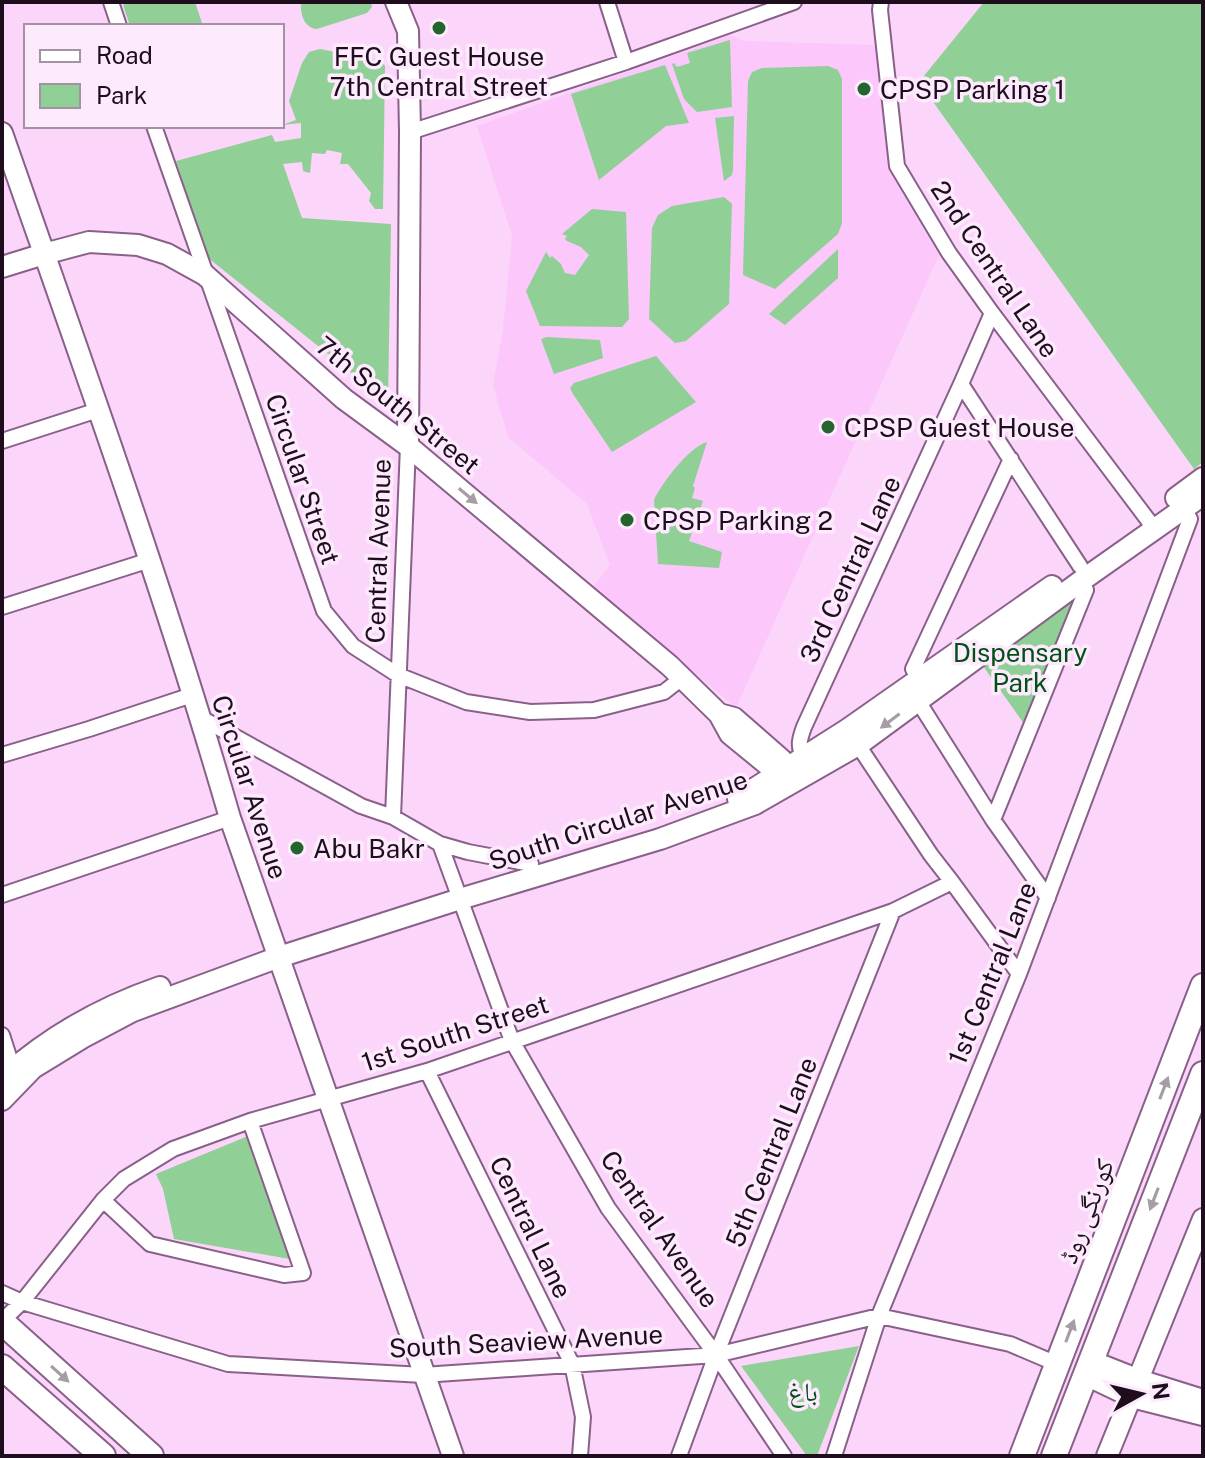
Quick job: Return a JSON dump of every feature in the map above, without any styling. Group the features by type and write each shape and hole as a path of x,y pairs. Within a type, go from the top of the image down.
{"main road":[{"name":"کورنگی روڈ","path":"1022,1456 1203,986"},
{"path":"1054,1456 1203,1074"},
{"path":"2,1322 151,1456"},
{"path":"2,1367 103,1456"}],"street":[{"path":"111,2 118,24"},
{"name":"Central Avenue","path":"393,817 408,446 410,132 408,31 396,2"},
{"path":"607,2 626,62"},
{"path":"410,132 626,62 768,6 794,2"},
{"name":"2nd Central Lane","path":"881,2 897,166 949,253 1150,525"},
{"name":"Circular Street","path":"155,128 324,611 353,646 398,675 466,702 530,712 594,710 664,692 682,678"},
{"name":"Circular Avenue","path":"2,133 150,560 230,818 453,1456"},
{"name":"7th South Street","path":"2,267 89,242 138,245 167,254 205,275 344,399 408,446 670,666 719,714 730,734 791,766"},
{"name":"3rd Central Lane","path":"791,766 800,751 804,727 992,313"},
{"path":"961,384 1011,459 1080,574 1086,590 993,820"},
{"path":"2,441 98,410"},
{"path":"920,680 913,669 1011,459"},
{"name":"South Circular Avenue","path":"458,893 531,864 656,828 739,799 1080,574 1150,525 1203,478"},
{"name":"South Circular Avenue","path":"1150,525 1203,495"},
{"name":"1st Central Lane","path":"834,1456 879,1316 1019,974 1190,519 1184,508"},
{"path":"2,607 150,560"},
{"name":"South Circular Avenue","path":"5,1076 74,1026 129,998 458,893 660,839 755,804 858,745 1080,574"},
{"path":"2,755 192,695"},
{"path":"918,701 993,820 1048,898"},
{"path":"201,718 361,806 393,817 440,844 531,864"},
{"path":"858,745 931,855 1019,974"},
{"path":"2,895 230,818"},
{"name":"Central Avenue","path":"440,844 512,1041 608,1208 716,1355 784,1456"},
{"name":"1st South Street","path":"22,1302 103,1200 124,1179 173,1149 250,1121 427,1071 893,911 952,882"},
{"name":"5th Central Lane","path":"679,1456 716,1355 893,911"},
{"name":"South Circular Avenue","path":"2,1100 33,1068 108,1024 277,952"},
{"path":"2,1035 5,1076"},
{"name":"Central Lane","path":"427,1071 572,1364 583,1417 580,1456"},
{"path":"103,1200 150,1244 284,1275 303,1273 250,1121"},
{"path":"1107,1456 1203,1219"},
{"name":"South Seaview Avenue","path":"2,1293 22,1302 228,1364 423,1375 716,1355 879,1316 1010,1344 1057,1364"},
{"path":"2,1322 22,1302"},
{"path":"1088,1368 1203,1415"},
{"path":"1136,1389 1203,1400"}],"shaded area":[{"path":"731,35 744,41 876,45 888,169 939,255 736,708 593,587 610,565 587,504 508,437 493,385 503,329 512,236 477,126"}],"green space":[{"path":"130,2 195,2 202,24 129,24 123,5"},
{"path":"301,2 371,2 372,7 367,13 317,29 304,20"},
{"path":"984,2 1203,2 1203,462 1194,469 919,82"},
{"path":"730,40 732,107 697,112 684,99 672,64 677,67 690,63 687,53"},
{"path":"320,49 381,61 385,66 383,209 375,209 369,201 371,193 348,164 340,164 342,153 327,150 325,154 312,153 310,173 303,171 302,162 283,164 302,218 391,224 388,402 207,257 176,161 272,135 275,142 301,138 301,123 284,124 296,120 289,101 309,52"},
{"path":"665,65 689,123 666,126 599,180 571,94"},
{"path":"828,66 838,70 842,79 842,223 838,234 775,289 743,275 748,81 752,72 762,68"},
{"path":"734,116 733,169 732,175 724,181 715,118"},
{"path":"724,197 732,204 729,304 686,341 675,343 649,319 652,228 658,215 672,206"},
{"path":"592,209 626,212 629,319 622,327 540,326 526,291 546,252 561,264 565,273 575,275 589,255 581,247 567,241 567,236 562,234"},
{"path":"838,249 838,278 785,325 769,314"},
{"path":"541,339 600,340 603,358 554,374"},
{"path":"656,356 696,402 612,452 570,388 574,383"},
{"path":"707,442 692,498 703,501 689,541 722,552 719,568 658,564 654,500 684,458"},
{"name":"Dispensary Park","path":"1084,590 1027,728 978,659"},
{"path":"248,1136 290,1259 174,1239 163,1189 156,1174"},
{"name":"باغ","path":"859,1346 817,1456 807,1456 741,1366"}],"place":[{"name":"FFC Guest House 7th Central Street","path":"439,28"},
{"name":"CPSP Parking 1","path":"864,89"},
{"name":"CPSP Guest House","path":"828,427"},
{"name":"CPSP Parking 2","path":"627,520"},
{"name":"Abu Bakr","path":"297,848"}]}
